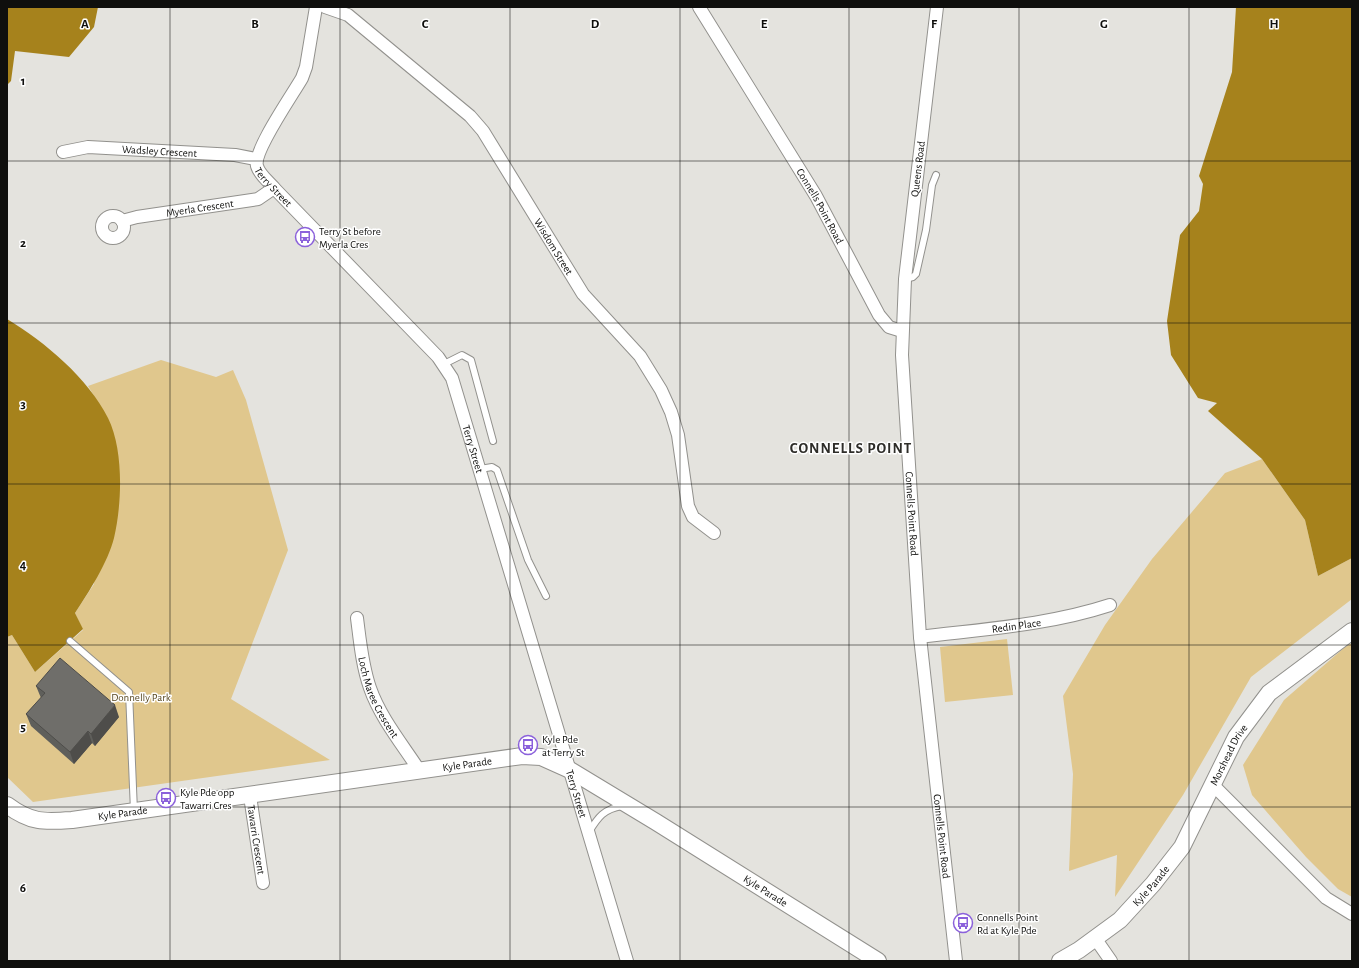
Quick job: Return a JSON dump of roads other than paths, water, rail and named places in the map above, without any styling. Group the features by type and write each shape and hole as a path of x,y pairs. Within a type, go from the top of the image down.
{"street":[{"name":"Terry Street","path":"316,7 306,67 302,78 263,144 256,159 259,171 444,364 452,378 628,961"},
{"name":"Wisdom Street","path":"325,7 348,15 470,116 483,131 584,294 640,356 651,371 671,412 678,435 688,506 693,517 714,533"},
{"name":"Connells Point Road","path":"699,7 816,196 879,315 889,327 902,331 914,560 920,637 956,961"},
{"name":"Queens Road","path":"902,331 905,279 937,7"},
{"name":"Wadsley Crescent","path":"63,152 88,147 235,155 256,159"},
{"name":"Myerla Crescent","path":"122,221 137,217 252,200 274,188"},
{"name":"Redin Place","path":"920,637 1050,621 1110,605"},
{"name":"Loch Maree Crescent","path":"357,618 360,649 370,688 381,710 418,770"},
{"name":"Morshead Drive","path":"1352,631 1269,693 1236,737 1212,784 1326,898 1352,914"},
{"name":"Kyle Parade","path":"7,805 24,817 47,822 250,796 418,770 531,756 541,757 570,770 628,804 878,961"},
{"name":"Kyle Parade","path":"1060,961 1120,920 1152,884 1182,847 1212,784"},
{"name":"Tawarri Crescent","path":"250,796 263,883"},
{"path":"1095,938 1111,961"}],"lane":[{"path":"905,279 913,277 916,274 926,230 932,184 936,175"},
{"path":"444,364 462,354 471,360 493,441"},
{"path":"480,469 492,467 497,470 528,560 546,596"},
{"path":"70,641 128,692 134,811"},
{"path":"589,832 598,818 605,811 628,804"}],"place":[{"name":"Terry St before Myerla Cres","path":"305,237"},
{"name":"Kyle Pde at Terry St","path":"528,745"},
{"name":"Kyle Pde opp Tawarri Cres","path":"166,798"},
{"name":"Connells Point Rd at Kyle Pde","path":"963,923"}],"district":[{"name":"CONNELLS POINT","path":"851,448"}],"park label":[{"name":"Donnelly Park","path":"141,697"}]}
